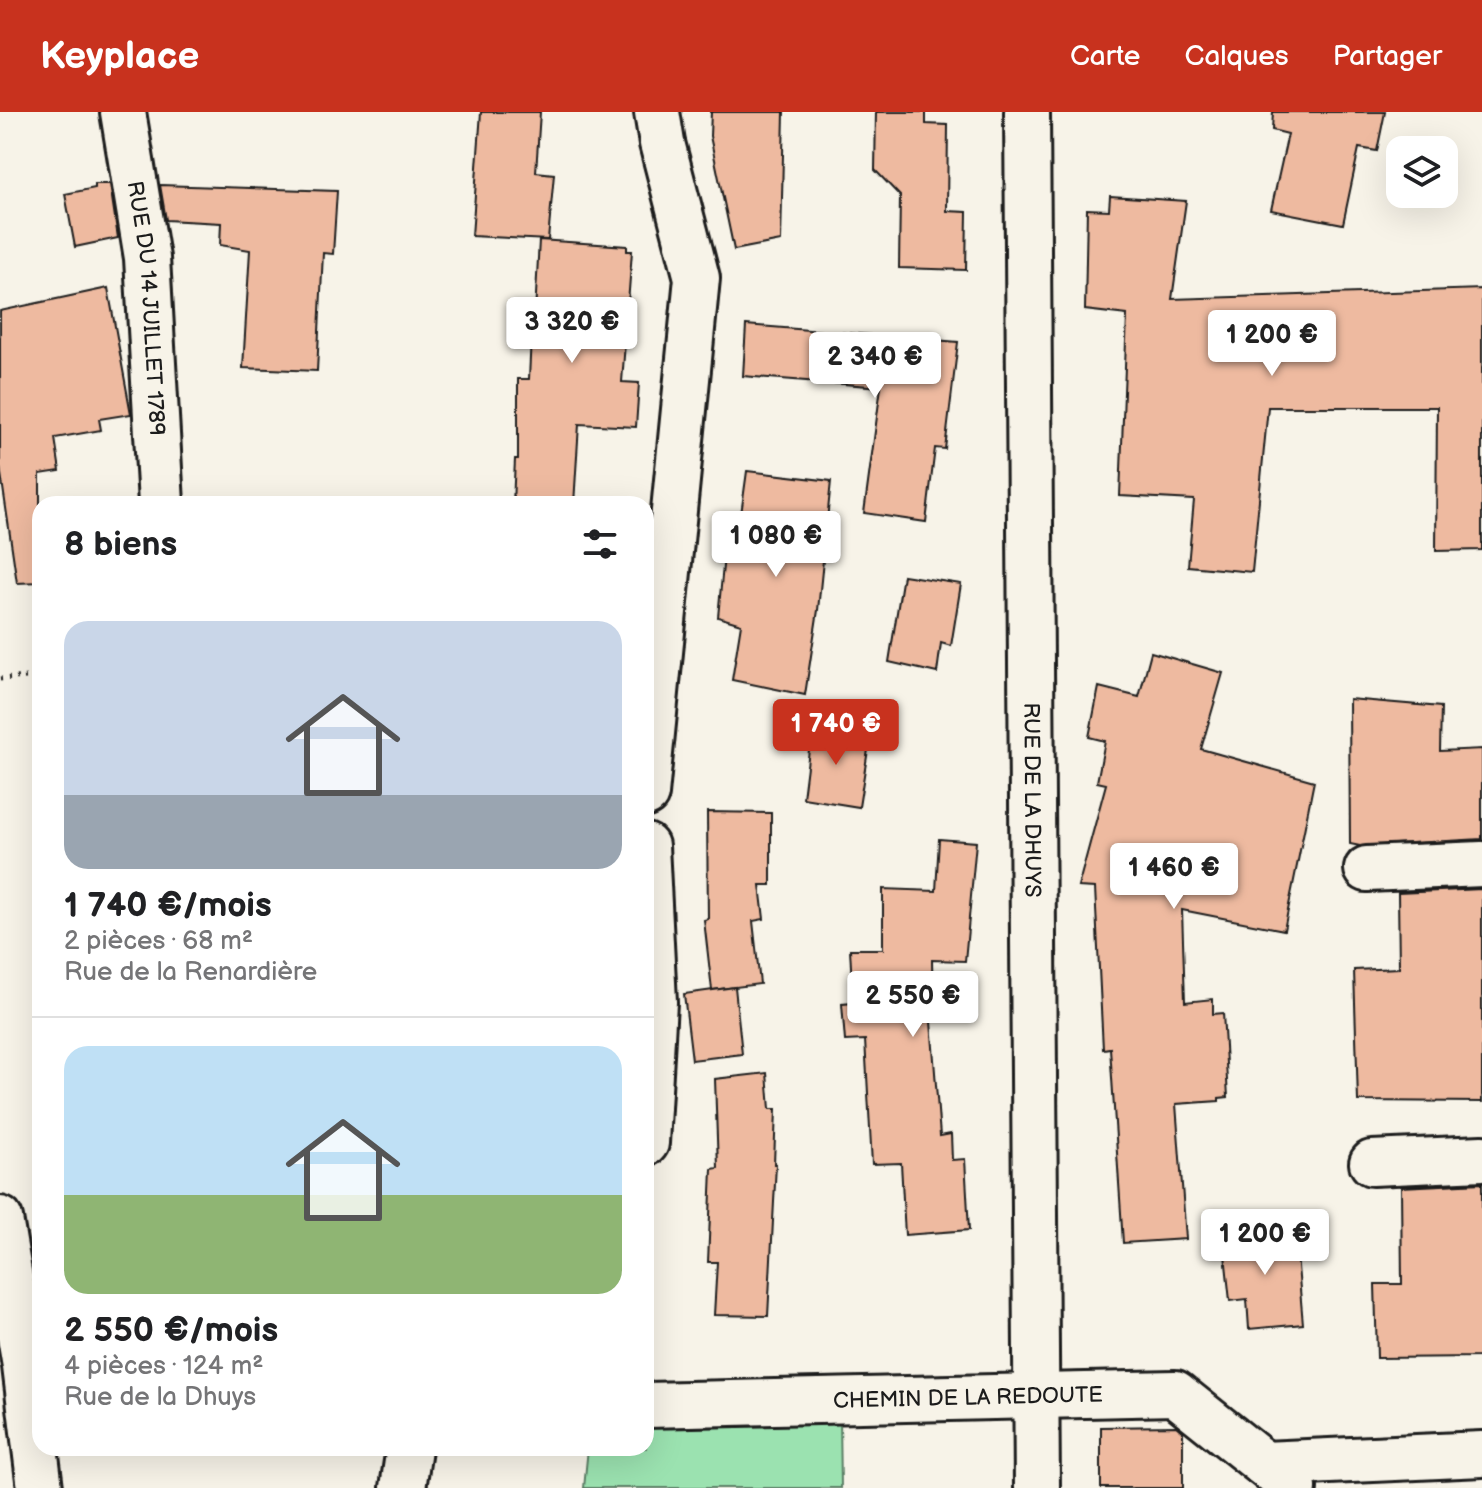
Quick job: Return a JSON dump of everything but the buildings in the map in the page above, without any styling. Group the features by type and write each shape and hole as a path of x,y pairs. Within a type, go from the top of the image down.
{"street":[{"name":"RUE DU 14 JUILLET 1789","path":"123,112 147,258 161,496"},
{"path":"654,713 697,278 662,143 657,112"},
{"name":"RUE DE LA DHUYS","path":"1027,112 1037,1488"},
{"path":"1367,869 1482,864"},
{"path":"1372,1163 1482,1158"},
{"path":"0,1219 32,1423"},
{"name":"CHEMIN DE LA REDOUTE","path":"654,1405 1175,1393 1279,1476"},
{"path":"1279,1476 1482,1454"},
{"path":"36,1456 40,1488"},
{"path":"403,1488 408,1456"}],"path":[{"path":"0,679 32,677"}],"green space":[{"path":"840,1417 841,1488 584,1488 587,1456 654,1456 654,1419"}]}
